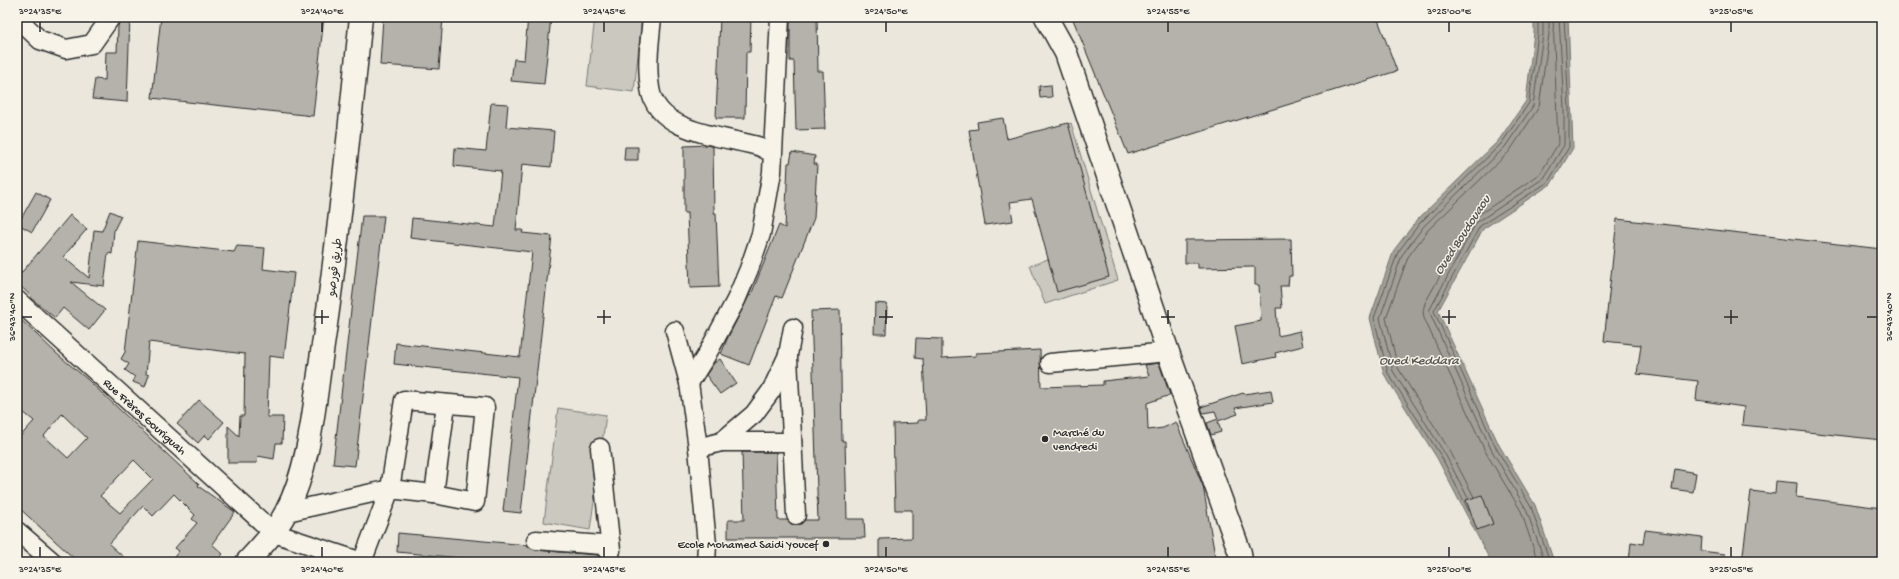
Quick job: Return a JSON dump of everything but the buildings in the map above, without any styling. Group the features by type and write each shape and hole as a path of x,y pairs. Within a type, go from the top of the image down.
{"main road":[{"name":"طريق قورصو","path":"247,562 274,533 287,512 300,473 311,430 336,262 361,17"},
{"path":"1046,17 1066,53 1168,352 1240,553 1241,562"}],"street":[{"path":"17,18 40,40 66,49 92,44 111,17"},
{"path":"652,17 648,74 654,104 667,117 686,128 761,147 772,153"},
{"path":"689,383 706,356 732,306 749,269 761,234 772,172 780,17"},
{"name":"Rue Frères Gouriguah","path":"17,300 274,533"},
{"path":"721,442 754,414 771,391 788,355 794,328"},
{"path":"675,331 689,383 698,448 707,545 706,562"},
{"path":"1050,363 1168,352"},
{"path":"788,355 796,515"},
{"path":"274,533 362,562 390,489 404,400 485,407 476,502 434,494 390,489 287,512"},
{"path":"434,494 446,404"},
{"path":"698,448 721,442 792,442"},
{"path":"600,448 611,550 610,556"},
{"path":"17,531 53,562"},
{"path":"536,540 602,545 610,556"}],"shaded area":[{"path":"595,17 642,17 634,92 587,86"},
{"path":"1071,123 1118,280 1045,304 1030,266 1068,251 1026,139"},
{"path":"558,408 606,415 590,530 544,522"}],"water":[{"name":"Oued Keddara","path":"1534,17 1568,17 1573,148 1551,184 1483,229 1438,311 1499,445 1535,505 1554,562 1491,562 1437,458 1384,374 1370,318 1394,250 1417,220 1498,141 1526,101 1534,32"}],"place":[{"name":"Marché du vendredi","path":"1045,439"},
{"name":"Ecole Mohamed Saidi Youcef","path":"826,544"}],"water label":[{"name":"Oued Boudouaou","path":"1461,234"}]}
